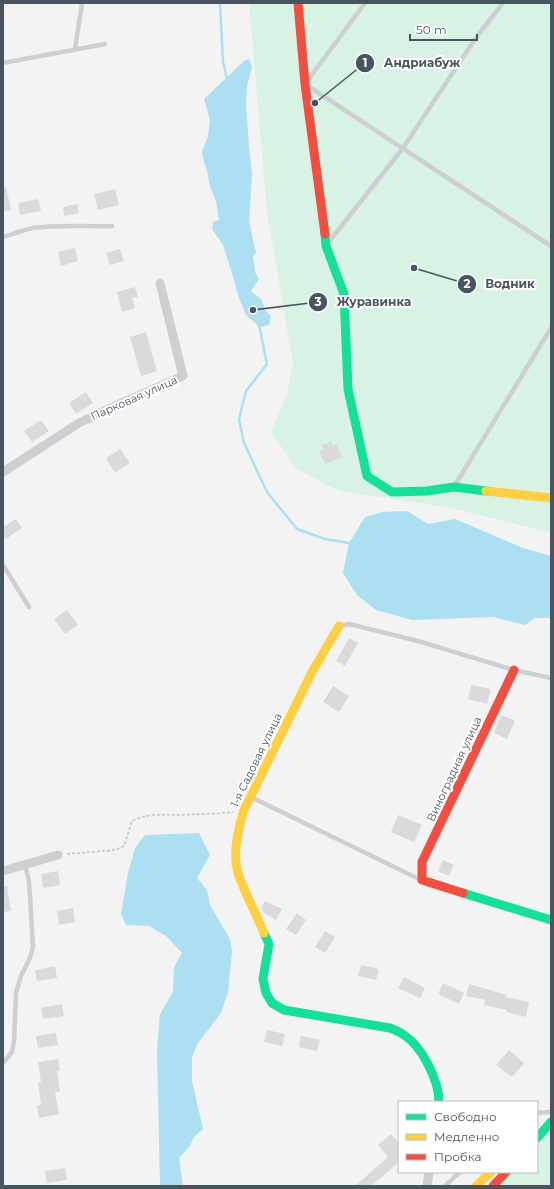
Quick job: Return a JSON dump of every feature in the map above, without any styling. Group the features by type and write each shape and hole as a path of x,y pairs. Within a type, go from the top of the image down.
{"main road":[{"path":"298,3 305,84 326,246 344,294 348,389 367,476 392,492 428,491 454,487 551,498"},
{"name":"1-я Садовая улица","path":"340,626 312,672 244,810 240,821 236,851 238,873 269,944 263,979 266,993 272,1003 284,1010 390,1028 405,1035 416,1046 433,1075 438,1087 439,1101"},
{"name":"Виноградная улица","path":"422,880 422,862 514,670"},
{"path":"422,880 551,920"},
{"path":"538,1124 550,1111"},
{"path":"538,1137 551,1122"},
{"path":"493,1186 505,1173"},
{"path":"476,1186 487,1174"}],"street":[{"name":"Парковая улица","path":"3,472 79,423 183,376 160,283"},
{"path":"3,871 58,855"},
{"path":"427,1186 429,1173"}],"lane":[{"path":"75,49 82,3"},
{"path":"365,3 305,84 551,246"},
{"path":"326,246 403,148 475,39 503,3"},
{"path":"3,63 104,44"},
{"path":"3,237 33,228 71,225 112,226"},
{"path":"454,487 551,328"},
{"path":"3,565 29,607"},
{"path":"340,626 349,624 514,670 551,678"},
{"path":"251,797 422,880"},
{"path":"3,1063 12,1052 14,1041 16,993 21,976 30,958 33,947 29,881 25,864"},
{"path":"538,1113 550,1111"},
{"path":"445,1186 459,1173"}],"path":[{"path":"58,855 115,850 124,846 132,822 138,818 152,816 217,814 244,810"}],"green space":[{"path":"249,3 551,3 551,533 446,507 339,491 297,469 271,432 286,397 293,364 267,212"},
{"path":"551,1129 551,1186 498,1186 511,1173 538,1173 538,1144"}],"water":[{"path":"249,59 252,67 247,86 246,103 252,174 249,221 256,253 253,256 255,272 259,279 251,291 262,300 265,310 271,316 269,325 260,327 246,315 239,298 223,245 212,229 213,222 219,220 216,201 210,187 202,152 208,136 210,120 204,99 245,60"},
{"path":"407,511 428,524 455,519 523,548 551,556 551,618 535,618 525,625 494,617 412,620 376,610 357,595 343,573 349,543 365,517 382,512"},
{"path":"199,833 210,855 197,878 207,890 210,905 230,939 232,952 228,992 221,1013 198,1043 192,1057 192,1081 203,1129 194,1137 190,1146 179,1158 183,1186 160,1186 157,1050 160,1014 173,992 174,967 182,953 166,936 149,926 126,925 121,914 128,873 135,848 145,835"}],"building":[{"path":"3,187 6,187 11,210 3,212"},
{"path":"115,189 119,205 98,210 94,194"},
{"path":"38,199 41,211 20,215 18,203"},
{"path":"77,204 79,213 64,216 63,207"},
{"path":"75,248 78,261 61,266 58,252"},
{"path":"120,249 124,261 110,265 106,253"},
{"path":"135,287 138,297 132,298 135,308 122,312 117,292"},
{"path":"146,332 157,371 141,376 130,337"},
{"path":"86,392 93,403 76,414 69,403"},
{"path":"41,420 49,431 32,442 24,431"},
{"path":"332,441 332,445 336,444 342,457 325,464 319,451 324,449 322,445"},
{"path":"120,449 130,463 115,473 106,458"},
{"path":"16,519 22,528 6,539 3,535 3,527"},
{"path":"67,610 78,625 65,634 54,619"},
{"path":"349,638 358,643 345,666 336,661"},
{"path":"471,685 491,689 487,704 468,699"},
{"path":"333,686 349,696 339,712 323,702"},
{"path":"501,715 515,721 507,739 494,733"},
{"path":"398,815 422,825 414,842 391,832"},
{"path":"443,860 454,865 449,876 438,871"},
{"path":"58,871 60,885 43,888 41,874"},
{"path":"7,886 11,911 3,912 3,887"},
{"path":"265,901 282,909 276,920 264,913 261,908"},
{"path":"73,908 75,922 59,925 57,911"},
{"path":"297,913 306,920 296,935 286,929"},
{"path":"325,931 335,937 325,953 315,947"},
{"path":"361,965 379,969 376,980 358,976"},
{"path":"55,966 57,978 37,981 35,970"},
{"path":"404,977 425,988 420,998 398,988"},
{"path":"443,983 464,993 459,1004 438,994"},
{"path":"469,984 507,995 506,997 529,1002 526,1017 506,1012 507,1010 484,1005 485,1000 466,996"},
{"path":"62,1004 64,1016 43,1019 41,1008"},
{"path":"267,1030 285,1034 282,1046 264,1042"},
{"path":"56,1033 58,1045 38,1048 36,1036"},
{"path":"301,1036 320,1040 317,1051 299,1047"},
{"path":"509,1050 524,1063 512,1077 496,1065"},
{"path":"58,1059 60,1071 57,1071 60,1091 55,1092 59,1114 39,1118 37,1106 41,1105 38,1082 41,1082 38,1062"},
{"path":"391,1134 398,1142 398,1163 371,1186 355,1186 388,1157 378,1145"},
{"path":"65,1168 67,1180 47,1183 45,1171"}],"waterway":[{"path":"220,3 223,62 227,79"},
{"path":"259,325 267,364 246,391 239,419 244,443 267,492 297,529 325,539 349,543"}],"traffic: fast":[{"path":"325,234 326,246 344,294 348,389 367,476 392,492 427,491 454,487 486,491"},
{"path":"463,893 551,920"},
{"path":"264,933 269,944 263,979 266,993 272,1003 284,1010 390,1028 401,1033 411,1040 423,1055 433,1074 439,1101"},
{"path":"538,1137 551,1122"}],"traffic: slow":[{"path":"486,491 551,498"},
{"path":"264,933 238,873 236,865 236,841 244,810 312,672 339,626"},
{"path":"476,1186 490,1173"}],"traffic: jam":[{"path":"298,3 305,84 325,234"},
{"path":"463,893 422,880 422,862 514,670"},
{"path":"493,1186 505,1173"}],"place":[{"name":"Андриабуж","path":"315,103"},
{"name":"Водник","path":"414,268"},
{"name":"Журавинка","path":"253,310"}]}
